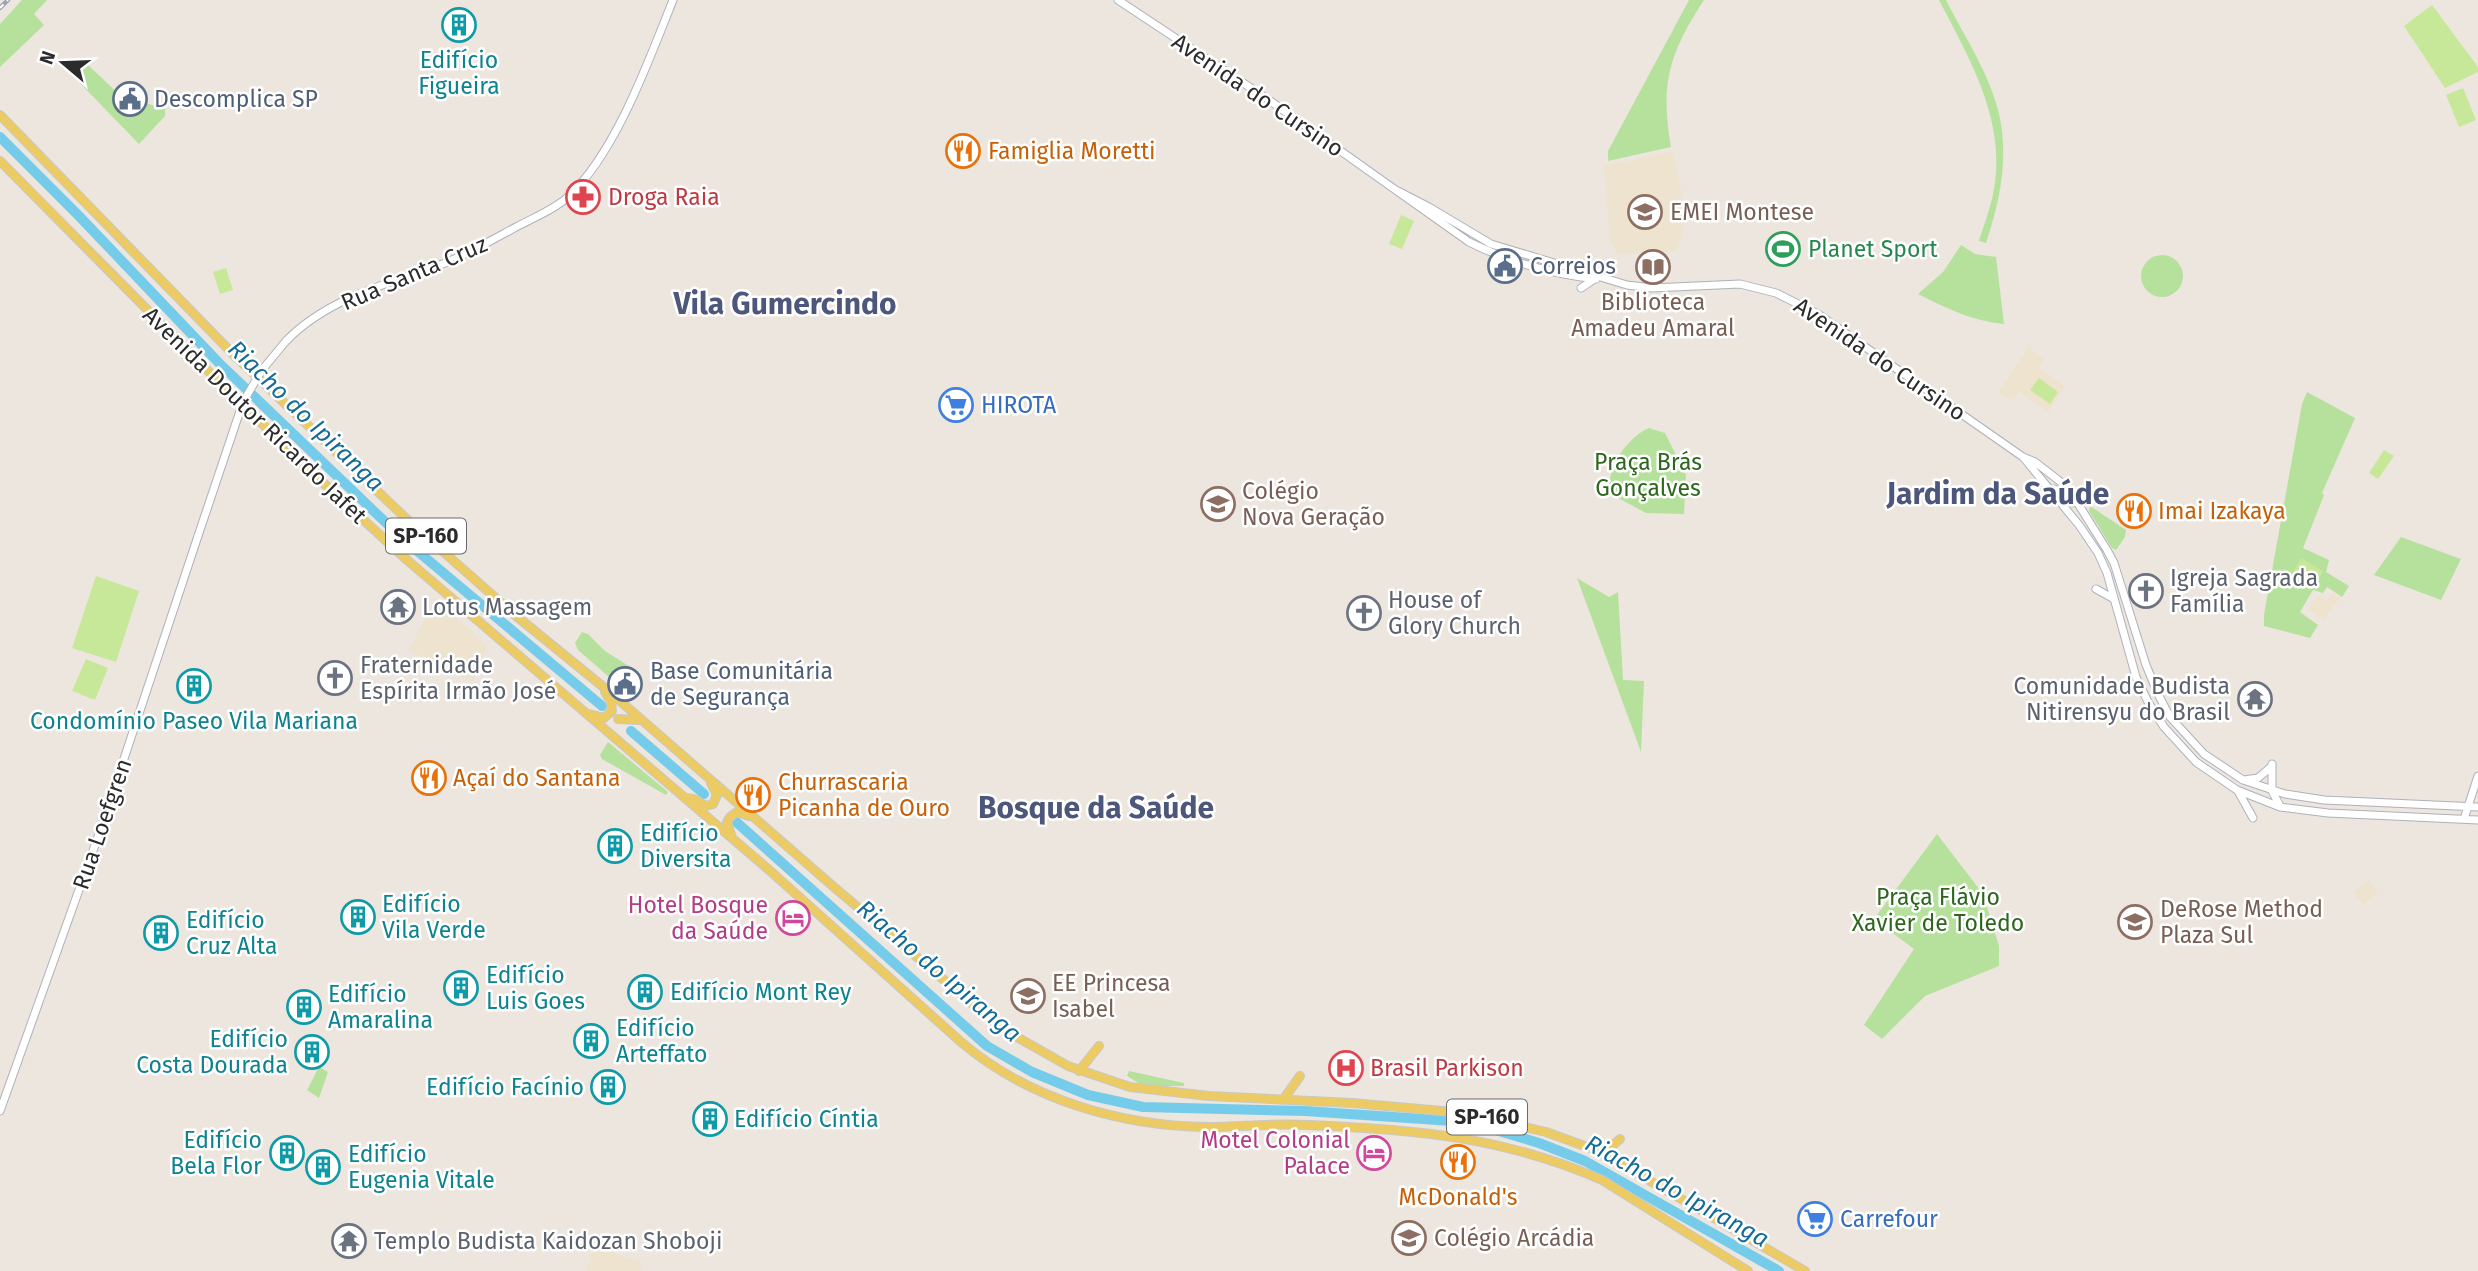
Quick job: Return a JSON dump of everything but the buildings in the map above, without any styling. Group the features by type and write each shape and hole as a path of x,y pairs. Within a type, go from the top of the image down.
{"main road":[{"name":"Rua Santa Cruz","path":"198,536 243,402 262,370 286,341 357,293 452,260 566,199 588,174 614,134 673,0"},
{"name":"Avenida do Cursino","path":"1118,0 1244,83 1450,229 1488,251 1514,261 1639,287 1740,285 1776,293 1818,314 2023,457 2035,462 2062,483 2077,502 2114,563 2146,665 2170,717 2204,754 2243,780 2272,791 2324,800 2478,807"},
{"name":"Avenida Doutor Ricardo Jafet","path":"0,115 235,356 358,473 515,615 755,818"},
{"name":"Avenida Doutor Ricardo Jafet","path":"0,161 319,479 407,560 732,838"},
{"path":"1581,288 1589,281 1600,279"},
{"name":"Avenida do Cursino","path":"2023,457 2092,543 2107,573 2136,677 2164,727 2196,762 2237,790 2280,807 2328,813 2478,820"},
{"path":"2050,488 2061,493 2071,503 2077,502"},
{"name":"Rua Loefgren","path":"0,1111 100,831 198,536"},
{"path":"2096,589 2115,600"},
{"path":"583,712 604,718 612,711 611,702 598,683"},
{"path":"618,719 641,721"},
{"path":"2243,780 2258,778 2272,766 2272,791 2280,807"},
{"path":"2464,819 2478,776"},
{"path":"685,799 694,799 706,806 713,804 717,795 711,780"},
{"path":"2237,790 2253,818"},
{"path":"732,838 727,822 732,814 737,812 755,818"},
{"name":"SP-160","path":"755,818 993,1022 1030,1046 1079,1071 1140,1089 1465,1113 1522,1125 1597,1152 1644,1175 1805,1271"},
{"name":"SP-160","path":"732,838 971,1050 1012,1077 1065,1101 1120,1118 1170,1124 1206,1127 1300,1125 1420,1131 1488,1142 1602,1180 1748,1271"},
{"path":"1079,1071 1099,1046"},
{"path":"1283,1100 1300,1076"},
{"path":"1597,1152 1607,1149 1620,1139"}],"shaded area":[{"name":"EMEI Montese","path":"1673,151 1682,195 1683,229 1677,252 1618,254 1610,239 1604,166"},
{"path":"2028,347 2045,359 2039,369 2065,386 2048,412 2019,392 2013,401 1998,392"},
{"path":"2332,593 2340,598 2324,620 2308,610 2318,595 2327,601"},
{"path":"436,598 487,647 471,682 409,650"},
{"path":"2368,880 2378,892 2364,905 2353,892"},
{"path":"595,1246 642,1263 640,1271 586,1271"}],"green space":[{"path":"22,0 47,0 34,14 44,25 0,67 0,24"},
{"path":"1689,0 1704,0 1675,53 1670,70 1667,105 1671,147 1608,161 1608,151"},
{"path":"1939,0 1946,0 1976,56 1999,114 2003,163 1995,211 1986,243 1979,241 1992,200 1996,168 1991,117 1974,69"},
{"path":"2432,5 2478,67 2478,72 2445,88 2404,26"},
{"path":"87,64 123,98 165,108 165,116 139,144 74,77"},
{"path":"2463,88 2476,120 2459,127 2446,95"},
{"path":"1401,215 1414,221 1402,249 1389,244"},
{"path":"1961,245 1975,254 1996,257 2004,324 1970,317 1918,294 1943,272"},
{"path":"2162,255 2177,261 2183,276 2177,291 2162,297 2147,291 2141,276 2147,261"},
{"path":"226,268 233,290 220,294 213,272"},
{"path":"2039,378 2058,392 2050,404 2030,390"},
{"path":"2307,392 2355,418 2322,493 2324,495 2303,548 2329,560 2326,572 2349,586 2342,597 2327,587 2323,593 2313,590 2300,612 2318,625 2310,638 2264,626 2302,404"},
{"name":"Praça Brás Gonçalves","path":"1649,428 1665,433 1686,475 1684,514 1646,513 1607,492 1612,470 1622,451"},
{"path":"2384,450 2394,456 2378,479 2369,473"},
{"path":"2090,506 2126,530 2125,537 2116,550 2112,548 2089,511"},
{"path":"2401,537 2461,559 2441,600 2374,575"},
{"path":"2301,558 2323,571 2316,584 2294,571"},
{"path":"96,576 139,591 116,662 72,648"},
{"path":"1577,578 1609,597 1618,592 1623,680 1644,681 1641,752"},
{"path":"582,632 638,672 628,688 623,689 578,650 575,643"},
{"path":"86,659 108,668 95,700 72,691"},
{"path":"608,742 668,792 666,795 602,759 600,755"},
{"name":"Praça Flávio Xavier de Toledo","path":"1937,834 1983,894 1999,946 1999,966 1925,996 1882,1039 1864,1025 1914,949 1874,919"},
{"path":"319,1067 328,1072 319,1098 307,1090"},
{"path":"1129,1071 1184,1083 1184,1086 1169,1086 1164,1090 1140,1084 1127,1076"}],"waterway":[{"name":"Riacho do Ipiranga","path":"0,137 219,363 403,539 602,706"},
{"name":"Riacho do Ipiranga","path":"631,731 704,794"},
{"name":"Riacho do Ipiranga","path":"734,820 987,1046 1032,1072 1088,1095 1143,1107 1305,1111 1452,1121 1492,1129 1585,1161 1779,1271"}],"railway":[{"path":"0,8 8,0"}],"place":[{"name":"Edifício Figueira","path":"459,25"},
{"name":"Descomplica SP","path":"130,99"},
{"name":"Famiglia Moretti","path":"963,151"},
{"name":"Droga Raia","path":"583,197"},
{"name":"EMEI Montese","path":"1645,212"},
{"name":"Planet Sport","path":"1783,249"},
{"name":"Correios","path":"1505,266"},
{"name":"Biblioteca Amadeu Amaral","path":"1653,267"},
{"name":"HIROTA","path":"956,405"},
{"name":"Colégio Nova Geração","path":"1218,504"},
{"name":"Imai Izakaya","path":"2134,511"},
{"name":"Igreja Sagrada Família","path":"2146,591"},
{"name":"Lotus Massagem","path":"398,607"},
{"name":"House of Glory Church","path":"1364,613"},
{"name":"Fraternidade Espírita Irmão José","path":"335,678"},
{"name":"Base Comunitária de Segurança","path":"625,684"},
{"name":"Condomínio Paseo Vila Mariana","path":"194,686"},
{"name":"Comunidade Budista Nitirensyu do Brasil","path":"2255,699"},
{"name":"Açaí do Santana","path":"429,778"},
{"name":"Churrascaria Picanha de Ouro","path":"753,795"},
{"name":"Edifício Diversita","path":"615,846"},
{"name":"Edifício Vila Verde","path":"358,917"},
{"name":"Hotel Bosque da Saúde","path":"793,918"},
{"name":"DeRose Method Plaza Sul","path":"2135,922"},
{"name":"Edifício Cruz Alta","path":"161,933"},
{"name":"Edifício Luis Goes","path":"461,988"},
{"name":"Edifício Mont Rey","path":"645,992"},
{"name":"EE Princesa Isabel","path":"1028,996"},
{"name":"Edifício Amaralina","path":"304,1007"},
{"name":"Edifício Arteffato","path":"591,1041"},
{"name":"Edifício Costa Dourada","path":"312,1052"},
{"name":"Brasil Parkison","path":"1346,1068"},
{"name":"Edifício Facínio","path":"608,1087"},
{"name":"Edifício Cíntia","path":"710,1119"},
{"name":"Edifício Bela Flor","path":"287,1153"},
{"name":"Motel Colonial Palace","path":"1374,1153"},
{"name":"McDonald's","path":"1458,1162"},
{"name":"Edifício Eugenia Vitale","path":"323,1167"},
{"name":"Carrefour","path":"1815,1219"},
{"name":"Colégio Arcádia","path":"1409,1238"},
{"name":"Templo Budista Kaidozan Shoboji","path":"349,1241"}],"district":[{"name":"Vila Gumercindo","path":"785,304"},
{"name":"Jardim da Saúde","path":"1998,494"},
{"name":"Bosque da Saúde","path":"1096,808"}]}
